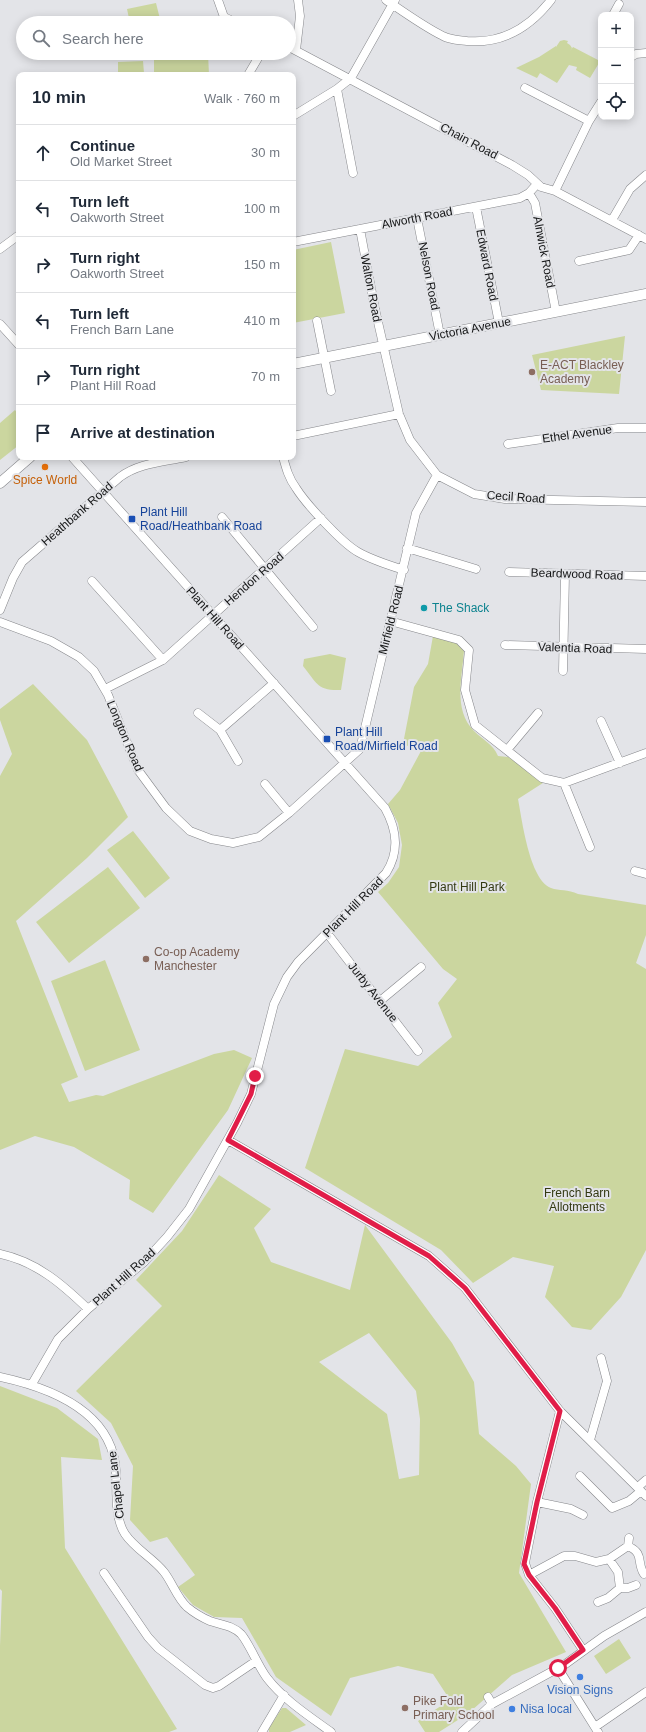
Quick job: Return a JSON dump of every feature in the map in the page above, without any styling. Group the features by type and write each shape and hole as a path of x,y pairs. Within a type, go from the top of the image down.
{"main road":[{"name":"Victoria Avenue","path":"296,363 646,294"},
{"path":"0,483 27,460"}],"street":[{"path":"218,0 224,16"},
{"path":"296,32 300,16 298,0"},
{"path":"296,114 338,89 351,78 391,1 443,36 457,40 481,41 509,35 522,28 542,12 551,0"},
{"name":"Chain Road","path":"296,50 512,165 528,175 541,187 555,191 642,237"},
{"path":"634,55 646,53"},
{"path":"250,72 257,60"},
{"path":"525,88 589,121"},
{"path":"338,89 353,173"},
{"path":"555,191 589,121 598,107"},
{"path":"612,220 630,190 646,175"},
{"name":"Alworth Road","path":"296,241 520,198 529,193 537,184"},
{"name":"Alnwick Road","path":"529,193 535,203 556,312"},
{"name":"Edward Road","path":"476,207 499,323"},
{"name":"Nelson Road","path":"417,218 440,335"},
{"name":"Walton Road","path":"360,229 383,346"},
{"path":"0,249 16,237"},
{"path":"579,261 629,250 642,237"},
{"path":"317,321 331,391"},
{"path":"0,324 16,343"},
{"name":"Cecil Road","path":"383,346 399,414 410,440 438,475 474,494 505,499 646,502"},
{"path":"296,435 399,414"},
{"name":"Ethel Avenue","path":"508,444 618,428 646,428"},
{"name":"Plant Hill Road","path":"32,1384 58,1339 88,1309 144,1262 167,1237 189,1209 228,1140 251,1094 274,1004 280,990 298,962 386,873 393,859 396,848 395,832 388,814 274,683 75,460"},
{"name":"Heathbank Road","path":"0,610 12,578 22,562 120,477 142,466 171,460"},
{"path":"284,460 287,471 296,488 346,543 357,552 384,564 404,570"},
{"name":"Mirfield Road","path":"344,764 360,749 390,621 404,570 407,548 416,513 438,475"},
{"path":"222,517 313,627"},
{"name":"Hendon Road","path":"105,689 163,660 322,518"},
{"path":"407,548 476,568"},
{"name":"Beardwood Road","path":"508,572 646,576"},
{"path":"563,671 565,574"},
{"path":"92,581 163,660"},
{"path":"390,621 459,640 469,650 465,690 474,725 542,778 564,783 646,753"},
{"name":"Longton Road","path":"0,622 50,641 79,657 94,671 105,689 138,770 166,808 190,831 211,839 234,843 259,837 289,813 344,764"},
{"name":"Valentia Road","path":"505,645 564,648 646,649"},
{"path":"220,730 274,683"},
{"path":"198,713 220,730 238,761"},
{"path":"508,750 538,713"},
{"path":"601,721 620,763"},
{"path":"564,783 590,847"},
{"path":"265,784 289,813"},
{"path":"635,872 646,874"},
{"name":"Jurby Avenue","path":"327,932 418,1051"},
{"path":"380,1001 421,966"},
{"path":"228,1140 429,1256 465,1288 560,1411 643,1492"},
{"path":"0,1254 27,1263 44,1271 64,1285 88,1309"},
{"path":"590,1440 608,1381 600,1358"},
{"name":"Chapel Lane","path":"0,1377 32,1384 56,1395 84,1411 103,1431 108,1438 114,1453 118,1516 124,1534 164,1572 187,1607 206,1619 231,1627 242,1635 267,1678 284,1695 331,1732"},
{"path":"560,1411 537,1502 524,1564 529,1575 555,1608 583,1650"},
{"path":"580,1476 612,1508 629,1501 643,1492 646,1480"},
{"path":"537,1502 571,1509 583,1515"},
{"path":"529,1575 564,1556 575,1556 596,1562 609,1559 628,1542 643,1559 641,1569 644,1574"},
{"path":"609,1559 618,1572 620,1588"},
{"path":"104,1573 148,1637 158,1648 205,1685 213,1688 219,1686 256,1661"},
{"path":"598,1602 608,1598 620,1588 628,1588 636,1584"},
{"path":"462,1732 490,1701 558,1668 617,1628 646,1612"},
{"path":"558,1668 594,1730 646,1692"},
{"path":"262,1732 284,1695"}],"green space":[{"path":"156,3 159,16 128,16 127,9"},
{"path":"560,41 568,41 567,43 572,48 570,51 573,47 598,60 598,65 590,78 576,70 577,67 569,65 557,83 540,73 537,78 516,68 556,47"},
{"path":"154,60 208,60 209,72 154,72"},
{"path":"143,61 144,72 118,72 118,62"},
{"path":"331,242 345,313 296,322 296,249"},
{"path":"625,336 619,394 541,390 532,355"},
{"path":"15,410 16,411 16,447 0,460 0,423"},
{"path":"433,636 456,642 464,651 460,693 463,713 467,723 491,745 498,756 508,757 546,781 518,799 528,848 537,873 543,882 554,889 646,905 646,935 636,963 646,969 646,1250 621,1297 591,1330 572,1327 545,1297 554,1266 513,1257 473,1283 441,1250 305,1168 345,1049 418,1066 452,1037 438,1003 457,979 443,969 378,892 388,883 399,867 402,845 398,823 388,804 400,790 421,751 403,744 414,687 428,664"},
{"path":"330,654 346,658 341,690 327,689 318,685 303,666 304,659"},
{"path":"33,684 87,740 128,817 87,858 16,921 78,1077 61,1084 69,1102 96,1095 103,1096 214,1054 234,1050 252,1058 228,1110 153,1213 129,1199 130,1180 74,1147 35,1136 0,1150 0,776 12,754 0,720 0,709"},
{"path":"133,831 170,878 145,898 107,850"},
{"path":"108,867 140,908 69,963 36,922"},
{"path":"105,960 140,1050 85,1071 51,981"},
{"path":"219,1175 271,1209 254,1228 271,1262 350,1290 365,1225 452,1343 474,1382 479,1434 516,1466 531,1484 519,1573 566,1652 512,1675 463,1718 455,1707 461,1718 439,1732 425,1732 418,1721 450,1700 433,1674 398,1666 350,1678 331,1716 276,1677 242,1618 214,1617 193,1605 178,1587 195,1575 167,1537 150,1542 130,1520 133,1466 111,1423 76,1391 162,1306 136,1280 182,1231","holes":["369,1333 416,1391 420,1419 419,1475 399,1479 387,1414 319,1362"]},
{"path":"0,1386 57,1408 98,1439 102,1460 61,1457 65,1548 177,1729 169,1732 0,1732 0,1646 2,1591 0,1589"},
{"path":"619,1639 631,1658 606,1674 594,1656"},
{"path":"282,1708 286,1708 306,1725 290,1732 269,1732 269,1728"}],"place":[{"name":"E-ACT Blackley Academy","path":"532,372"},
{"name":"Spice World","path":"45,467"},
{"name":"Plant Hill Road/Heathbank Road","path":"132,519"},
{"name":"The Shack","path":"424,608"},
{"name":"Plant Hill Road/Mirfield Road","path":"327,739"},
{"name":"Co-op Academy Manchester","path":"146,959"},
{"name":"Vision Signs","path":"580,1677"},
{"name":"Pike Fold Primary School","path":"405,1708"},
{"name":"Nisa local","path":"512,1709"}],"route":[{"path":"255,1076 251,1094 228,1140 317,1193 429,1256 465,1288 560,1411 537,1502 524,1564 529,1575 555,1608 583,1650 570,1661 558,1668"}],"park label":[{"name":"Plant Hill Park","path":"467,887"},
{"name":"French Barn Allotments","path":"577,1200"}]}
